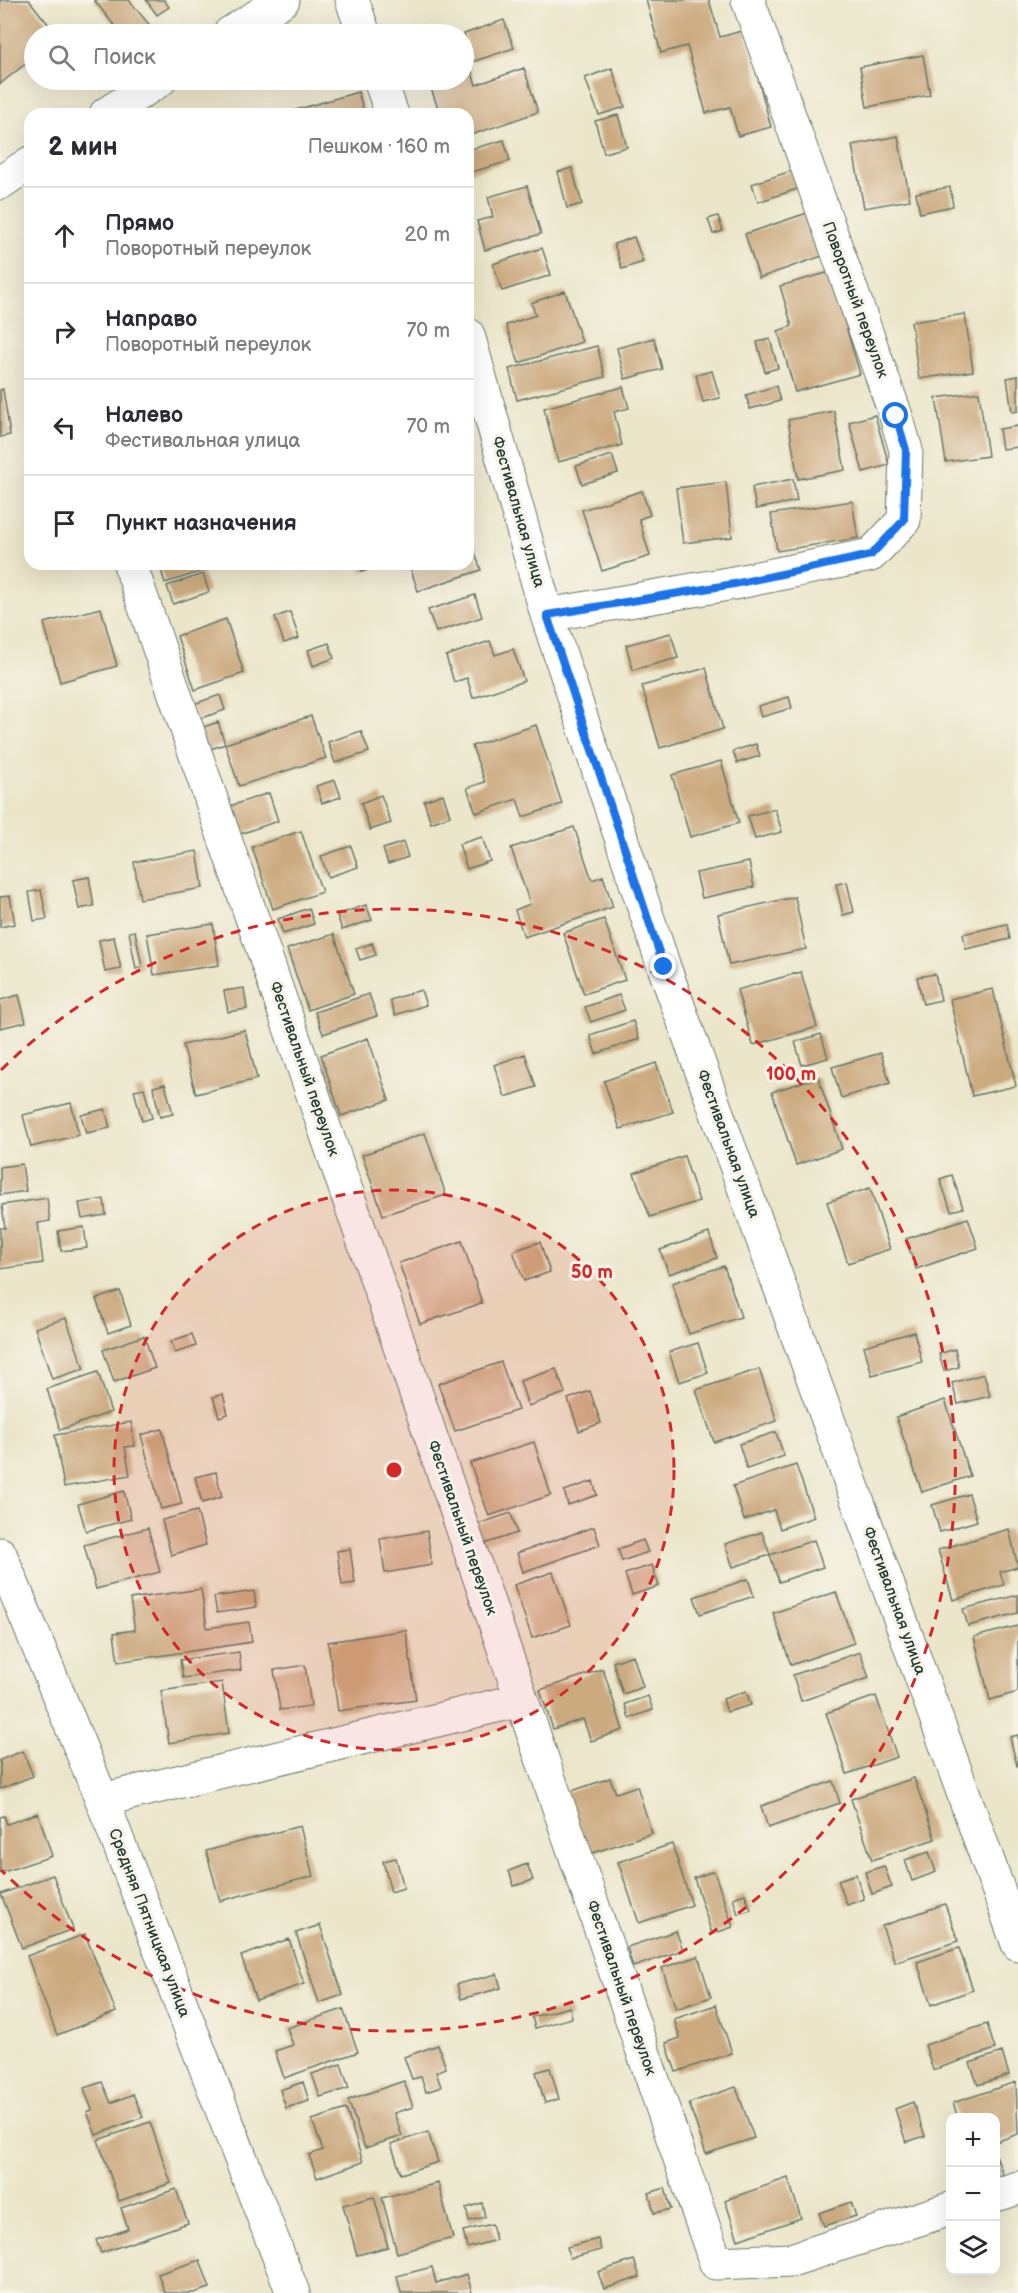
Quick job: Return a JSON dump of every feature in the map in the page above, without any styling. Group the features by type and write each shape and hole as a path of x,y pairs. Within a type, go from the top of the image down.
{"street":[{"path":"245,24 283,0"},
{"path":"352,0 360,24"},
{"name":"Поворотный переулок","path":"547,615 734,584 871,555 904,520 906,450 896,416 748,0"},
{"path":"116,108 144,90"},
{"path":"384,90 390,108"},
{"path":"0,183 24,167"},
{"name":"Фестивальная улица","path":"474,356 547,615 664,967 1018,1944"},
{"name":"Фестивальный переулок","path":"132,570 716,2263 791,2260 946,2212"},
{"name":"Средняя Пятницкая улица","path":"0,1554 102,1800 293,2293"},
{"path":"102,1800 521,1700"},
{"path":"1000,2194 1018,2188"}],"building":[{"path":"0,0 29,0 48,24 24,24 24,65 0,84"},
{"path":"94,0 129,0 149,24 113,24"},
{"path":"146,0 164,0 169,7 157,15"},
{"path":"646,0 709,0 720,37 745,30 771,127 738,136 730,107 706,113 687,46 661,53"},
{"path":"504,20 514,48 474,61 474,30"},
{"path":"923,55 930,95 867,107 860,67"},
{"path":"524,68 538,112 474,134 474,108 438,108 432,90 474,90 474,79 476,85"},
{"path":"612,68 625,107 599,115 585,78"},
{"path":"358,92 363,108 302,108"},
{"path":"618,115 627,147 604,153 595,121"},
{"path":"898,136 910,200 864,208 852,145"},
{"path":"504,140 510,161 474,171 474,148"},
{"path":"572,168 582,204 567,208 558,172"},
{"path":"794,170 800,188 758,202 752,184"},
{"path":"527,186 541,234 485,250 477,221 493,217 488,197"},
{"path":"950,187 953,206 920,213 916,193"},
{"path":"807,213 822,256 759,278 745,234"},
{"path":"718,216 723,231 713,234 708,219"},
{"path":"634,237 643,262 622,269 614,244"},
{"path":"542,248 551,275 502,291 493,264"},
{"path":"830,272 860,374 795,392 778,331 792,326 780,286"},
{"path":"565,291 582,342 519,363 506,325 536,315 531,303"},
{"path":"965,314 973,371 919,379 911,322"},
{"path":"654,338 662,369 625,379 617,348"},
{"path":"770,339 778,368 765,372 757,342"},
{"path":"597,346 605,377 517,400 509,369"},
{"path":"712,371 720,398 703,402 696,375"},
{"path":"1018,376 1018,411 1012,412 1007,378"},
{"path":"776,386 780,401 750,409 746,395"},
{"path":"623,387 629,408 614,412 622,445 558,462 544,408"},
{"path":"3,389 10,435 0,437 0,390"},
{"path":"979,392 988,456 946,462 936,398"},
{"path":"834,411 845,470 798,479 788,420"},
{"path":"875,415 889,465 863,472 849,422"},
{"path":"1018,426 1018,447 1002,449 999,429"},
{"path":"612,455 618,473 582,484 576,466"},
{"path":"793,479 797,501 756,509 752,487"},
{"path":"726,482 732,537 683,543 676,488"},
{"path":"642,491 650,515 639,519 650,556 602,571 582,510"},
{"path":"852,501 858,538 777,551 771,514"},
{"path":"474,550 481,570 418,591 411,570 474,570"},
{"path":"161,570 206,570 165,583"},
{"path":"203,574 209,592 173,604 167,586"},
{"path":"475,595 482,617 436,632 428,610"},
{"path":"101,608 117,666 60,682 44,623"},
{"path":"290,612 299,638 284,643 275,617"},
{"path":"226,619 244,673 195,690 177,636"},
{"path":"671,633 678,658 633,670 626,645"},
{"path":"490,641 495,655 513,649 524,681 473,698 467,678 454,682 446,656"},
{"path":"329,643 334,658 313,666 308,650"},
{"path":"706,668 723,729 660,748 642,686"},
{"path":"220,695 225,710 196,720 191,705"},
{"path":"789,697 792,708 761,717 758,706"},
{"path":"311,716 326,758 239,786 225,744"},
{"path":"218,722 225,744 205,751 198,729"},
{"path":"536,725 562,804 523,817 517,799 476,813 467,788 485,782 472,746"},
{"path":"361,731 369,752 335,763 328,742"},
{"path":"756,744 760,756 737,763 733,751"},
{"path":"721,761 739,823 690,837 672,775"},
{"path":"335,780 341,797 322,803 316,786"},
{"path":"269,793 278,821 234,836 224,808"},
{"path":"443,794 450,816 431,823 424,801"},
{"path":"381,795 391,823 370,830 361,803"},
{"path":"775,809 782,832 755,839 748,816"},
{"path":"574,827 592,880 603,876 613,907 524,937 515,910 530,904 511,848"},
{"path":"301,831 322,892 273,909 252,847"},
{"path":"482,837 490,861 467,869 459,844"},
{"path":"403,842 408,857 388,864 383,849"},
{"path":"351,846 358,867 328,877 321,856"},
{"path":"197,851 203,888 140,899 134,862"},
{"path":"749,862 754,887 702,898 696,873"},
{"path":"89,877 94,906 79,909 73,880"},
{"path":"847,882 854,912 843,915 836,884"},
{"path":"41,890 47,919 34,921 29,892"},
{"path":"10,896 15,924 0,927 0,897"},
{"path":"795,897 806,949 729,965 718,914"},
{"path":"366,905 372,920 342,930 337,915"},
{"path":"309,908 314,924 283,934 278,919"},
{"path":"604,919 625,980 584,994 563,933"},
{"path":"213,924 219,965 154,975 147,934"},
{"path":"1007,924 1010,939 966,949 963,934"},
{"path":"135,931 142,967 136,969 129,932"},
{"path":"334,934 354,994 308,1010 287,949"},
{"path":"114,937 121,969 105,972 99,940"},
{"path":"372,943 376,955 360,960 356,949"},
{"path":"801,972 817,1027 753,1045 737,990"},
{"path":"935,974 941,1000 923,1004 917,977"},
{"path":"244,988 247,1009 228,1012 224,991"},
{"path":"993,989 1016,1086 972,1096 950,999"},
{"path":"421,990 426,1005 395,1015 390,1000"},
{"path":"369,994 377,1016 323,1034 315,1012"},
{"path":"19,995 26,1022 0,1028 0,1000"},
{"path":"619,995 625,1010 591,1022 585,1007"},
{"path":"633,1021 639,1039 596,1054 590,1035"},
{"path":"245,1030 257,1079 196,1094 183,1045"},
{"path":"821,1034 828,1058 802,1065 795,1042"},
{"path":"368,1038 389,1100 341,1116 321,1055"},
{"path":"881,1053 890,1083 841,1098 832,1067"},
{"path":"525,1054 536,1087 505,1097 494,1065"},
{"path":"656,1063 673,1112 620,1129 604,1081"},
{"path":"818,1077 842,1149 796,1165 772,1092"},
{"path":"165,1084 173,1114 160,1117 153,1087"},
{"path":"144,1088 152,1118 142,1121 134,1090"},
{"path":"71,1103 79,1135 31,1147 23,1115"},
{"path":"105,1109 110,1128 86,1133 81,1115"},
{"path":"425,1133 446,1195 383,1215 362,1155"},
{"path":"684,1156 699,1201 650,1217 634,1173"},
{"path":"22,1164 26,1191 0,1195 0,1167"},
{"path":"952,1175 963,1208 951,1211 940,1179"},
{"path":"870,1188 890,1249 848,1263 827,1202"},
{"path":"47,1198 50,1221 38,1223 43,1263 0,1269 0,1228 5,1228 2,1205"},
{"path":"104,1199 106,1215 82,1219 79,1203"},
{"path":"968,1218 978,1248 916,1269 906,1239"},
{"path":"84,1227 87,1248 61,1251 58,1231"},
{"path":"709,1233 717,1258 669,1274 660,1250"},
{"path":"462,1241 482,1303 420,1324 399,1263"},
{"path":"540,1242 550,1272 524,1281 513,1251"},
{"path":"724,1266 741,1317 689,1334 672,1283"},
{"path":"120,1291 131,1325 108,1333 96,1299"},
{"path":"66,1318 84,1369 52,1379 35,1328"},
{"path":"914,1332 922,1362 872,1375 864,1346"},
{"path":"192,1334 196,1346 175,1353 171,1341"},
{"path":"144,1336 155,1368 114,1382 103,1350"},
{"path":"698,1343 708,1373 679,1382 669,1352"},
{"path":"955,1349 959,1367 944,1371 939,1354"},
{"path":"501,1362 518,1410 455,1431 438,1384"},
{"path":"556,1369 565,1393 528,1406 520,1381"},
{"path":"759,1369 777,1421 714,1442 696,1390"},
{"path":"98,1372 111,1412 60,1430 47,1389"},
{"path":"984,1374 990,1396 958,1404 952,1383"},
{"path":"590,1391 601,1423 579,1431 568,1399"},
{"path":"223,1394 228,1414 219,1417 213,1397"},
{"path":"945,1400 970,1476 922,1492 896,1417"},
{"path":"131,1422 135,1446 125,1447 130,1475 64,1487 55,1435"},
{"path":"162,1429 182,1504 161,1509 141,1435"},
{"path":"776,1432 784,1456 747,1469 739,1444"},
{"path":"534,1442 551,1495 489,1516 470,1463"},
{"path":"796,1465 814,1517 780,1529 774,1510 744,1520 733,1486"},
{"path":"216,1472 222,1497 202,1503 195,1477"},
{"path":"593,1481 597,1495 568,1505 564,1491"},
{"path":"124,1491 131,1519 86,1531 78,1504"},
{"path":"969,1494 977,1521 940,1532 932,1505"},
{"path":"197,1511 206,1545 171,1555 162,1520"},
{"path":"511,1513 517,1533 481,1545 475,1525"},
{"path":"594,1527 600,1545 523,1572 517,1553"},
{"path":"148,1528 160,1572 96,1589 84,1545"},
{"path":"1009,1529 1018,1567 1000,1572 1004,1585 953,1600 938,1550"},
{"path":"427,1531 432,1565 385,1573 380,1539"},
{"path":"762,1532 770,1555 733,1567 725,1544"},
{"path":"643,1540 648,1552 622,1561 618,1549"},
{"path":"814,1540 823,1567 779,1582 770,1555"},
{"path":"350,1549 355,1583 342,1585 337,1551"},
{"path":"652,1565 659,1586 632,1595 625,1574"},
{"path":"553,1572 571,1625 532,1638 514,1585"},
{"path":"748,1579 754,1596 700,1614 694,1597"},
{"path":"201,1589 207,1628 249,1622 252,1642 118,1662 114,1633 135,1630 130,1599"},
{"path":"254,1591 256,1607 217,1613 214,1597"},
{"path":"836,1592 854,1643 791,1665 773,1613"},
{"path":"1018,1595 1018,1613 968,1626 963,1609"},
{"path":"1018,1626 1018,1692 990,1700 974,1637"},
{"path":"406,1630 416,1700 338,1711 328,1642"},
{"path":"239,1652 241,1670 183,1678 180,1660"},
{"path":"860,1652 869,1678 801,1701 793,1675"},
{"path":"633,1655 643,1687 623,1694 613,1662"},
{"path":"305,1665 311,1706 280,1710 274,1670"},
{"path":"603,1669 623,1730 591,1741 583,1719 553,1729 540,1690"},
{"path":"222,1682 229,1733 169,1743 161,1691"},
{"path":"746,1691 751,1705 727,1712 723,1699"},
{"path":"648,1696 653,1710 629,1718 625,1704"},
{"path":"876,1696 897,1757 847,1774 826,1713"},
{"path":"1018,1735 1018,1765 1017,1766 1010,1737"},
{"path":"23,1751 33,1776 0,1789 0,1760"},
{"path":"610,1778 616,1793 637,1786 652,1833 587,1855 566,1793"},
{"path":"914,1778 935,1839 872,1860 851,1799"},
{"path":"833,1781 840,1803 768,1828 761,1806"},
{"path":"38,1813 52,1856 0,1873 0,1817 4,1816 7,1824"},
{"path":"300,1826 313,1876 220,1901 206,1851"},
{"path":"672,1844 692,1905 639,1923 618,1862"},
{"path":"929,1852 936,1872 912,1881 905,1860"},
{"path":"396,1858 404,1888 391,1892 383,1861"},
{"path":"527,1864 533,1880 514,1886 509,1871"},
{"path":"884,1866 892,1887 872,1894 865,1872"},
{"path":"714,1871 733,1927 712,1934 694,1878"},
{"path":"856,1874 864,1899 847,1905 838,1880"},
{"path":"53,1875 73,1929 22,1948 1,1894"},
{"path":"745,1894 751,1910 738,1914 733,1898"},
{"path":"945,1904 958,1941 895,1962 882,1926"},
{"path":"320,1925 343,1995 319,2003 296,1933"},
{"path":"676,1931 683,1950 633,1967 627,1947"},
{"path":"85,1934 116,2012 57,2035 27,1956"},
{"path":"289,1939 304,1984 256,2000 241,1956"},
{"path":"959,1948 973,1990 931,2005 917,1962"},
{"path":"698,1956 711,1997 676,2009 662,1968"},
{"path":"497,1974 501,1988 461,1999 457,1984"},
{"path":"716,2005 732,2053 676,2072 666,2043 680,2038 674,2019"},
{"path":"570,2007 572,2018 535,2028 532,2017"},
{"path":"343,2009 358,2052 284,2078 275,2051 293,2045 287,2028"},
{"path":"987,2024 995,2049 933,2070 925,2045"},
{"path":"438,2045 446,2068 436,2072 441,2087 426,2092 421,2077 412,2079 404,2057"},
{"path":"1002,2052 1009,2075 978,2085 970,2063"},
{"path":"341,2064 349,2088 320,2097 312,2074"},
{"path":"550,2068 559,2099 545,2103 536,2072"},
{"path":"404,2081 413,2107 394,2113 402,2136 365,2148 348,2100"},
{"path":"102,2082 111,2103 133,2094 143,2117 96,2135 87,2112 92,2110 84,2088"},
{"path":"303,2082 309,2101 286,2108 280,2090"},
{"path":"1016,2082 1018,2134 1000,2141 1000,2113 956,2113 953,2103"},
{"path":"736,2087 754,2138 706,2154 689,2103"},
{"path":"913,2102 925,2136 906,2142 895,2109"},
{"path":"346,2109 363,2162 317,2178 309,2155 323,2150 312,2120"},
{"path":"150,2122 171,2183 119,2201 98,2140"},
{"path":"428,2132 438,2162 401,2174 391,2144"},
{"path":"788,2178 801,2218 738,2240 725,2200"},
{"path":"438,2183 453,2238 397,2253 382,2198"},
{"path":"665,2188 671,2209 654,2213 649,2193"},
{"path":"176,2189 188,2223 101,2253 96,2240 128,2229 121,2208"},
{"path":"374,2197 388,2247 357,2255 343,2205"},
{"path":"851,2202 856,2216 824,2226 819,2213"},
{"path":"482,2203 485,2217 469,2221 466,2208"},
{"path":"492,2224 496,2240 467,2248 463,2231"},
{"path":"598,2239 601,2250 570,2258 567,2247"},
{"path":"200,2260 210,2288 194,2293 165,2293 158,2274"},
{"path":"634,2260 640,2277 604,2289 598,2272"},
{"path":"432,2267 436,2283 467,2274 472,2293 401,2293 397,2276"}],"route":[{"path":"664,967 547,615 734,584 871,555 904,520 906,450 896,416"}]}
